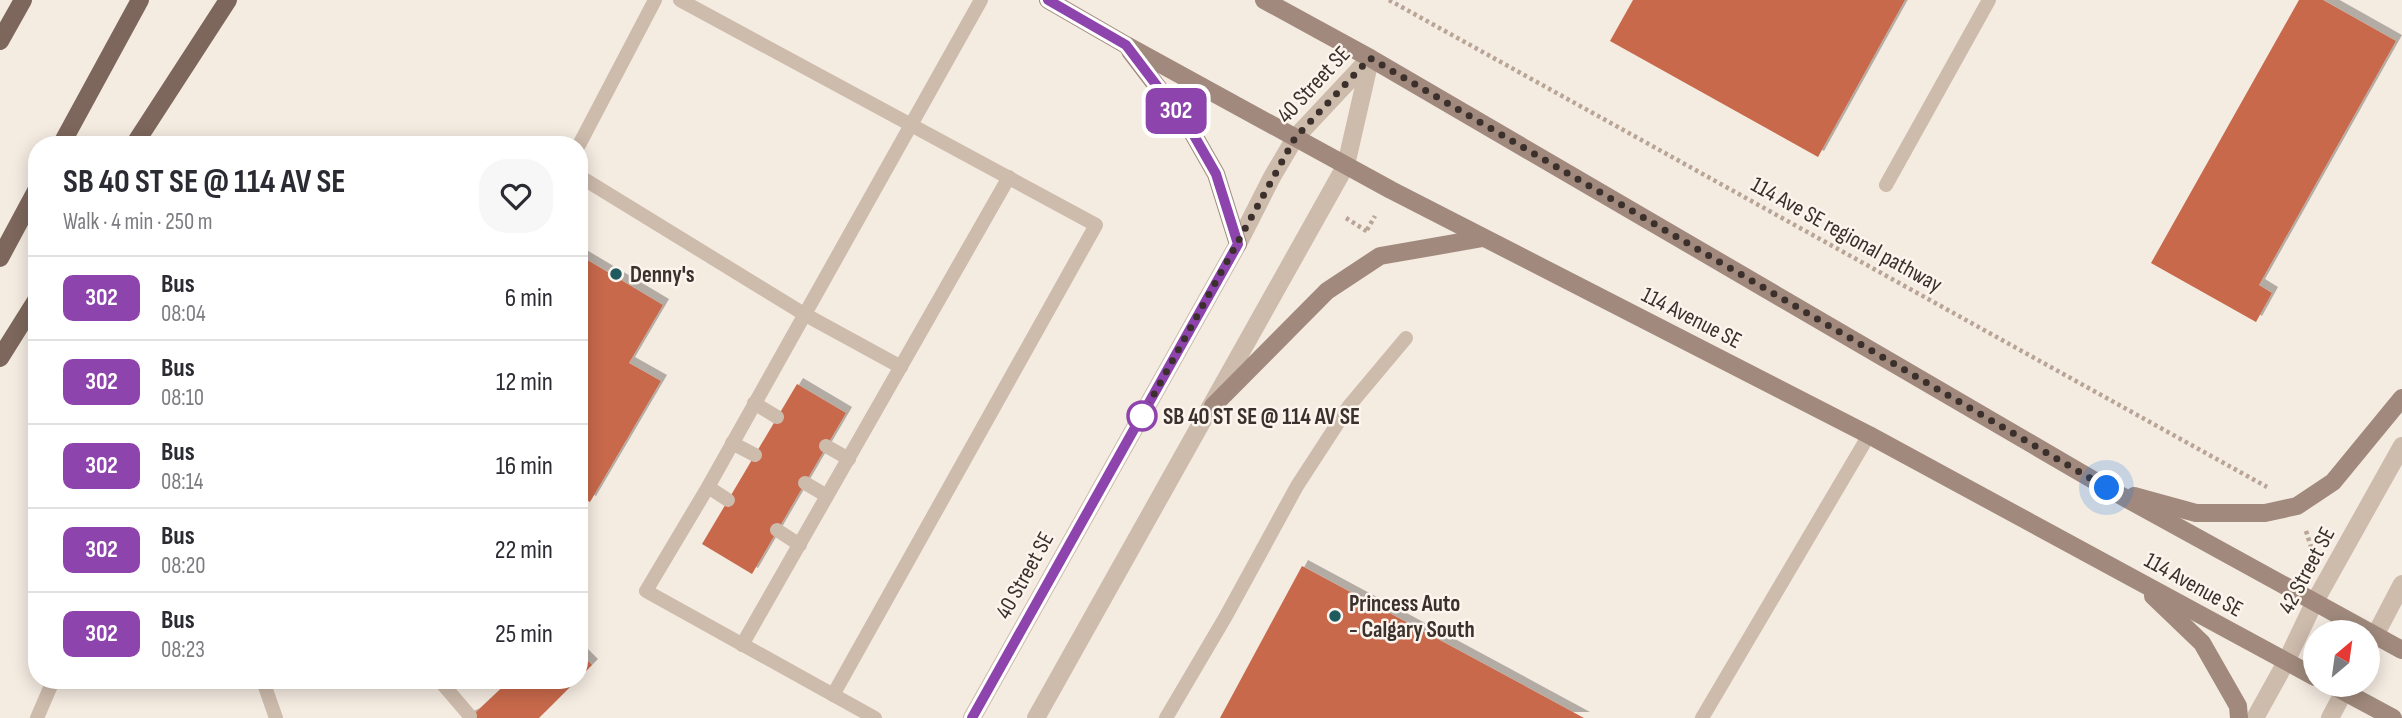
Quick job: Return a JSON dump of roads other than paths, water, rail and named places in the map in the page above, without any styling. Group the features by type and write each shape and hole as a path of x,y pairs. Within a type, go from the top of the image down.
{"main road":[{"path":"0,41 23,0"},
{"path":"66,136 140,0"},
{"path":"140,136 228,0"},
{"name":"114 Avenue SE","path":"1048,0 1295,138 1483,238 1869,435 2303,671"},
{"name":"114 Avenue SE","path":"1264,0 1370,58 2107,488 2314,603 2339,620"},
{"path":"1126,45 1192,132 1216,174 1238,244"},
{"path":"0,258 28,206"},
{"path":"1213,406 1327,291 1380,256 1483,238"},
{"path":"0,358 28,313"},
{"path":"2107,488 2196,513 2265,513 2297,506 2333,482 2402,398"},
{"path":"2136,580 2203,643 2238,706 2239,718"},
{"name":"114 Avenue SE","path":"2380,644 2402,650"},
{"path":"2358,697 2393,718"}],"street":[{"name":"40 Street SE","path":"972,718 1295,138 1370,58"},
{"name":"40 Street SE","path":"1036,718 1346,165 1370,58"},
{"name":"42 Street SE","path":"2255,718 2314,603 2402,446"},
{"path":"2380,627 2402,584"},
{"path":"2330,718 2337,697"}],"lane":[{"path":"584,136 655,0"},
{"path":"680,0 1097,225 833,695"},
{"path":"876,718 646,591 708,487 981,0"},
{"path":"1886,185 1989,0"},
{"path":"742,645 1009,177"},
{"path":"588,182 804,314 901,367"},
{"path":"1166,718 1297,486 1349,406 1406,338"},
{"path":"754,403 777,417"},
{"path":"1702,718 1869,435"},
{"path":"732,443 755,455"},
{"path":"826,446 849,459"},
{"path":"804,483 827,496"},
{"path":"708,487 728,500"},
{"path":"777,530 800,545"},
{"path":"37,718 50,689"},
{"path":"266,689 276,718"},
{"path":"447,689 470,716"}],"place":[{"name":"Denny's","path":"616,274"},
{"name":"SB 40 ST SE @ 114 AV SE","path":"1142,416"},
{"name":"Princess Auto - Calgary South","path":"1335,616"}]}
